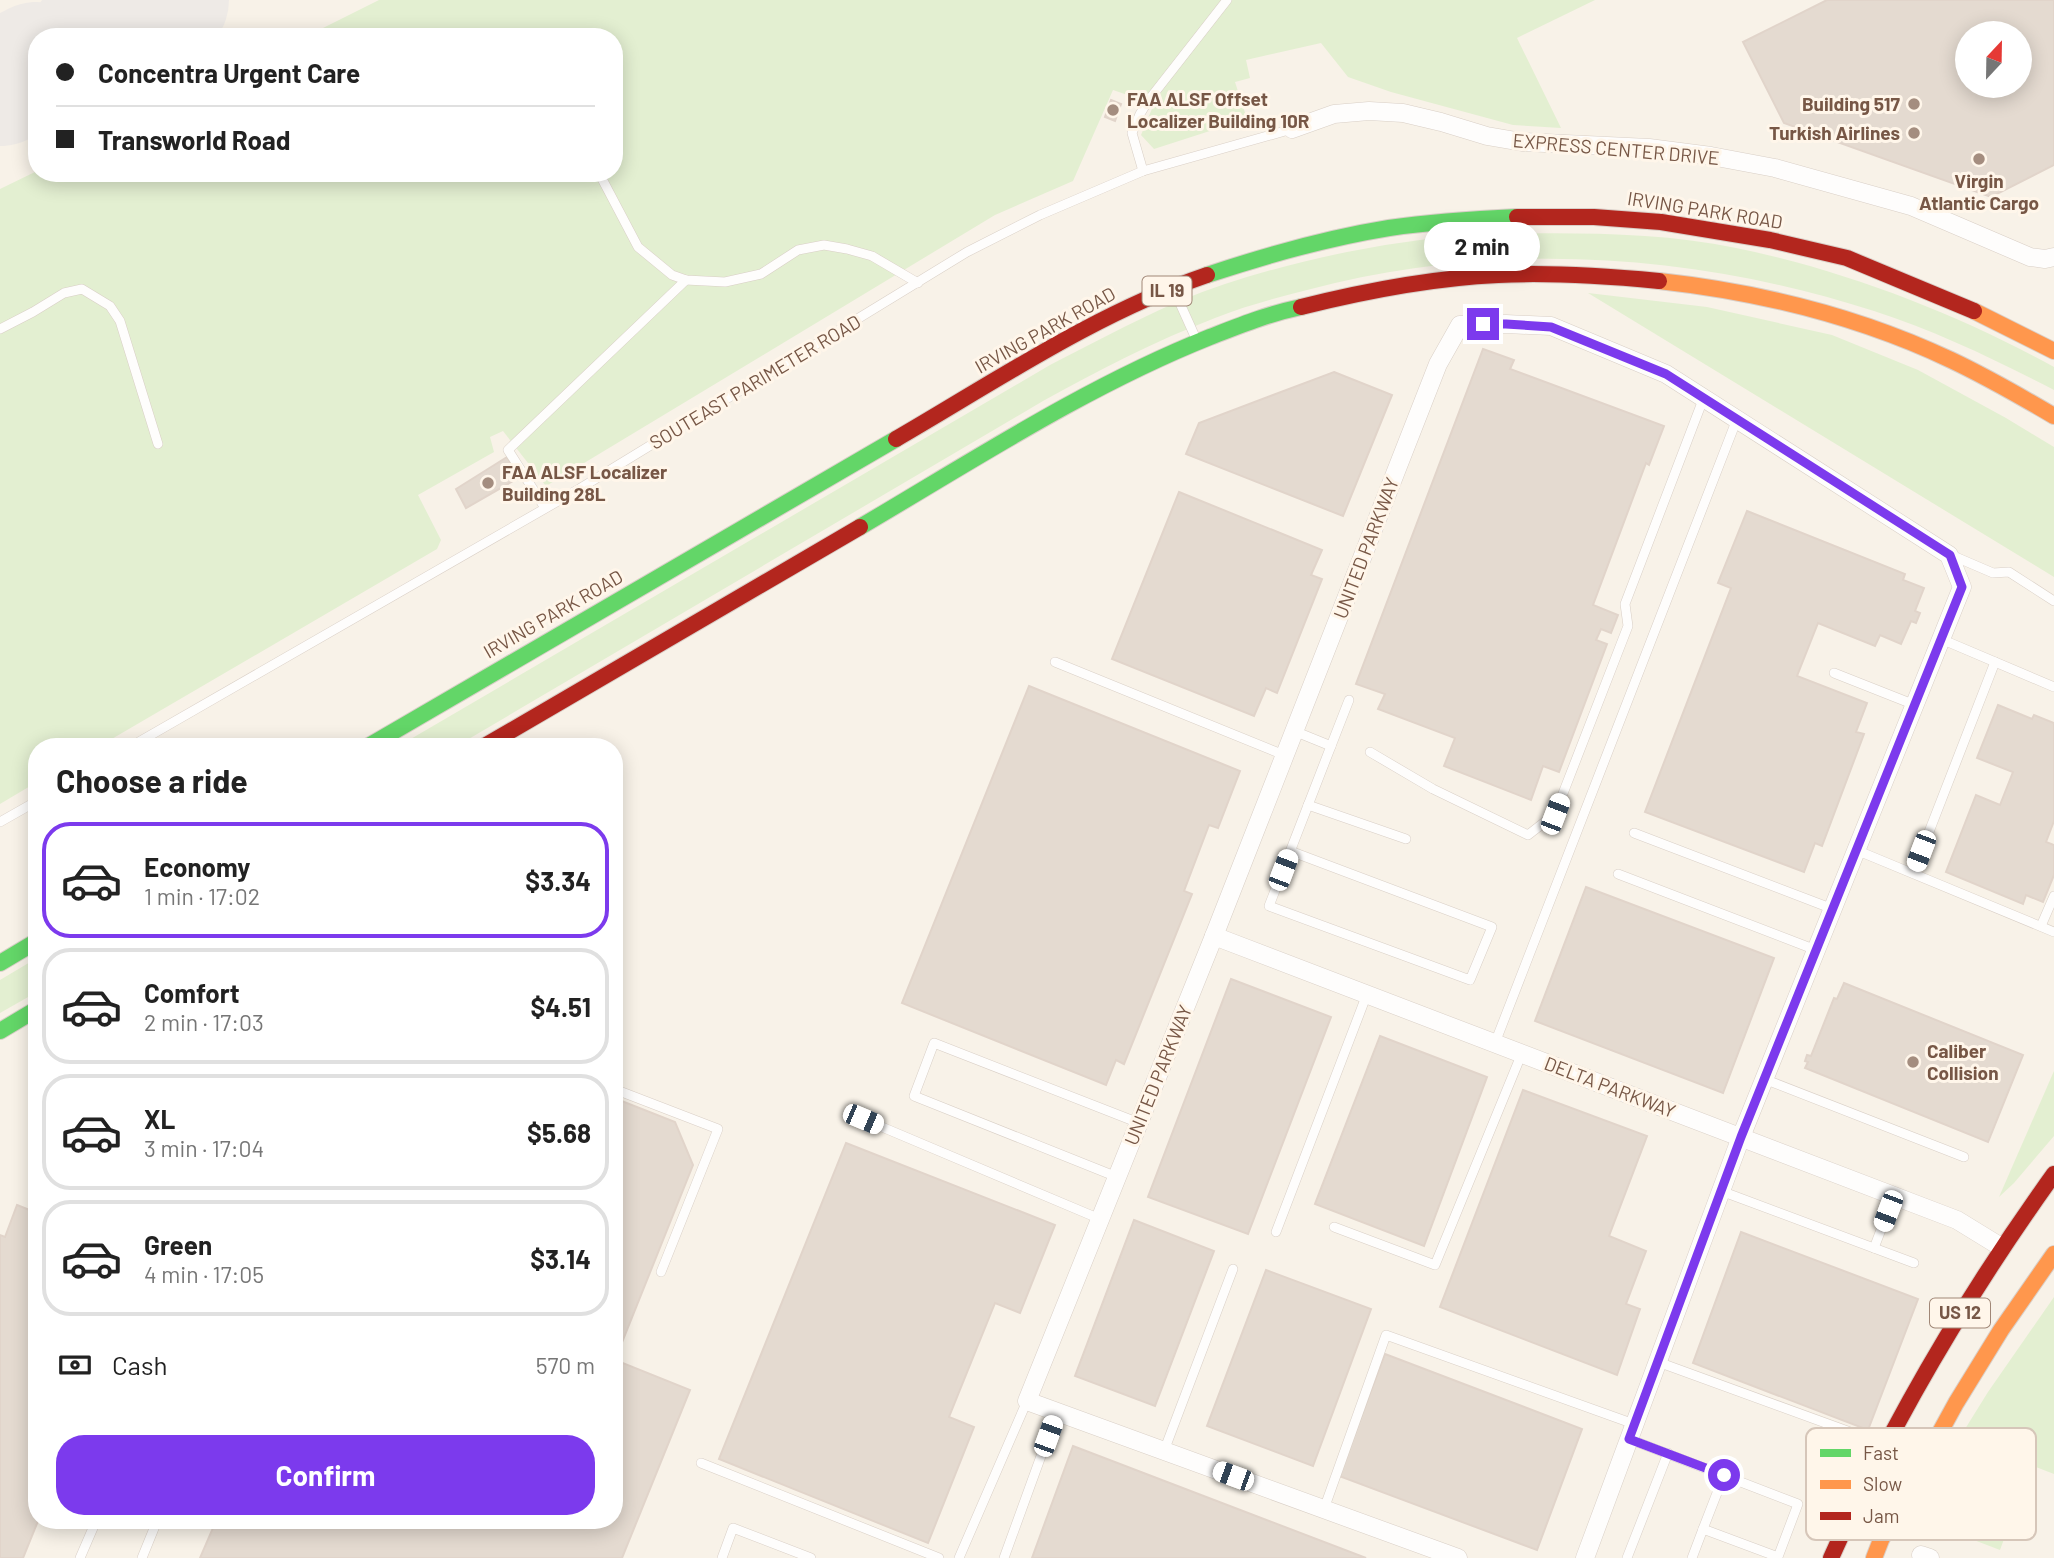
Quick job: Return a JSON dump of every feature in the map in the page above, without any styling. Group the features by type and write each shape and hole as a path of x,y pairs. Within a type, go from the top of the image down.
{"main road":[{"name":"IRVING PARK ROAD","path":"382,738 1078,333 1193,279 1267,256 1369,231 1449,221 1512,217 1612,217 1687,224 1846,257 1972,310 2054,351"},
{"path":"498,738 1061,409 1126,374 1266,315 1355,294 1461,278 1572,275 1659,280 1726,290 1812,310 1887,333 1970,368 2054,416"},
{"path":"0,962 28,946"},
{"path":"0,1031 28,1014"},
{"name":"US 12","path":"1895,1428 1921,1379 2001,1247 2054,1174"},
{"name":"US 12","path":"1942,1428 2001,1330 2054,1254"},
{"name":"US 12","path":"1831,1558 1839,1540"},
{"name":"US 12","path":"1874,1558 1881,1540"}],"street":[{"name":"EXPRESS CENTER DRIVE","path":"1292,129 1335,114 1369,111 1403,113 1487,136 1522,142 1649,148 1711,156 1838,184 1911,206 2030,257 2054,257"},
{"name":"UNITED PARKWAY","path":"1027,1401 1214,936 1438,364 1460,325 1551,327 1666,374 1704,397"},
{"path":"1585,1558 1741,1137 1962,587 1950,555 1704,397"},
{"name":"DELTA PARKWAY","path":"1214,936 1957,1220 2001,1247"},
{"path":"1027,1401 1458,1558"}],"lane":[{"path":"1143,172 1132,134 1140,114 1147,101 1227,0"},
{"name":"SOUTEAST PARIMETER ROAD","path":"146,738 545,508 967,252 1040,215 1143,172 1292,129"},
{"path":"605,182 638,247 672,275 686,280 725,282 761,274 798,250 824,245 872,256 918,283"},
{"path":"545,508 508,450 686,280"},
{"path":"1173,288 1197,342"},
{"path":"0,328 64,293 82,289 110,306 120,321 158,444"},
{"path":"1370,752 1433,789 1528,835 1555,814 1629,626 1625,604 1704,397"},
{"path":"1495,1043 1737,419"},
{"path":"1950,555 1993,573 2009,572 2054,601"},
{"path":"1941,639 2054,687"},
{"path":"1055,662 1284,755"},
{"path":"1913,873 1995,662"},
{"path":"1834,673 1915,705"},
{"path":"1290,852 1492,927 1470,980 1269,906 1349,699"},
{"path":"1294,731 1331,747"},
{"path":"1308,805 1406,839"},
{"path":"0,822 28,806"},
{"path":"1634,833 1833,909"},
{"path":"1856,850 2054,932"},
{"path":"1618,874 1816,950"},
{"path":"2041,926 2054,896"},
{"path":"1276,1232 1367,994"},
{"path":"1117,1177 914,1096 934,1043 1139,1123"},
{"path":"1334,1227 1435,1265 1522,1053"},
{"path":"1764,1079 1964,1157"},
{"path":"623,1092 719,1129 661,1272"},
{"path":"863,1119 1100,1220"},
{"path":"1721,1191 1914,1263"},
{"path":"1874,1248 1894,1196"},
{"path":"1164,1451 1233,1269"},
{"path":"1324,1509 1386,1335 1632,1432 1668,1453 1798,1504 1778,1557 1703,1529"},
{"path":"1658,1362 1839,1428"},
{"path":"959,1558 1027,1401"},
{"path":"1004,1558 1057,1412"},
{"path":"1627,1558 1668,1453"},
{"path":"701,1463 939,1558"},
{"path":"1692,1558 1724,1475"},
{"path":"722,1558 733,1528 811,1558"},
{"path":"80,1558 93,1529"},
{"path":"142,1558 155,1529"}],"green space":[{"path":"379,0 1595,0 1517,38 1561,128 1513,125 1391,92 1348,77 1321,43 1246,60 1250,78 1235,82 1247,119 1154,149 1141,135 1154,104 1113,90 1073,181 995,215 546,486 503,431 490,437 494,452 418,495 441,540 437,549 113,738 28,738 28,787 0,804 0,189 28,175 28,182 623,182 623,28 323,28"},
{"path":"1482,234 1609,234 1705,242 1777,257 1859,281 1979,329 2054,367 2054,390 1966,347 1897,319 1805,291 1734,276 1663,265 1520,259 1448,264 1377,274 1272,299 1238,310 1128,356 1043,401 470,738 412,738 1050,365 1114,332 1225,284 1320,258 1416,241"},
{"path":"1588,293 1707,307 1832,335 1918,370 2054,447 2054,577"},
{"path":"28,963 28,997 0,1013 0,980"},
{"path":"2054,1071 2054,1136 1999,1197"},
{"path":"2054,1297 2054,1474 2036,1467 2036,1428 1966,1428"},
{"path":"1974,1540 2004,1540 2000,1550"}],"building":[{"name":"Building 517","path":"1827,0 2054,0 2054,165 1991,197 1784,123 1743,42"},
{"name":"FAA ALSF Offset Localizer Building 10R","path":"1111,100 1121,104 1115,121 1105,117"},
{"path":"1483,349 1514,360 1510,369 1664,426 1649,465 1646,463 1593,605 1618,615 1611,633 1601,629 1596,640 1607,644 1559,772 1543,766 1531,800 1444,766 1455,738 1378,709 1385,694 1356,684"},
{"path":"1334,372 1392,395 1343,516 1186,454 1199,423"},
{"name":"FAA ALSF Localizer Building 28L","path":"507,457 520,477 466,508 456,489"},
{"path":"1179,492 1322,550 1311,575 1322,579 1277,693 1266,688 1254,716 1112,659"},
{"path":"1747,511 1905,574 1903,580 1924,588 1915,611 1920,613 1916,623 1911,621 1901,644 1880,635 1875,646 1818,623 1797,676 1867,703 1856,732 1864,734 1822,846 1815,843 1804,872 1645,812 1731,588 1718,583"},
{"path":"1029,686 1240,771 1218,828 1209,825 1184,891 1192,894 1124,1064 1116,1060 1106,1085 902,1003"},
{"path":"1998,705 2032,719 2034,715 2054,723 2054,821 2046,842 2054,845 2054,875 2043,902 2026,895 2023,904 1946,872 1976,795 2000,805 2013,772 1977,758"},
{"path":"1586,887 1774,958 1723,1093 1535,1021"},
{"path":"1231,979 1331,1017 1248,1234 1148,1197"},
{"name":"Caliber Collision","path":"1844,983 2023,1055 1988,1142 1805,1068 1807,1055 1811,1056 1834,998 1837,999"},
{"path":"1380,1036 1487,1077 1424,1246 1315,1204"},
{"path":"1523,1090 1647,1136 1609,1236 1646,1251 1626,1304 1640,1309 1617,1375 1440,1307"},
{"path":"623,1102 675,1122 693,1165 623,1340"},
{"path":"846,1143 1055,1225 1020,1313 995,1303 949,1417 974,1427 928,1543 719,1459"},
{"path":"17,1205 28,1209 28,1529 35,1529 23,1558 0,1558 0,1235 5,1237"},
{"path":"1134,1220 1214,1251 1155,1406 1075,1376"},
{"path":"1741,1232 1918,1299 1869,1428 1693,1363"},
{"path":"1266,1270 1371,1309 1313,1466 1207,1426"},
{"path":"1385,1354 1582,1429 1537,1550 1339,1476"},
{"path":"623,1363 690,1390 622,1558 200,1558 213,1529 623,1529"},
{"path":"1073,1446 1366,1558 1032,1558"}],"runway":[{"path":"111,28 166,0"},
{"path":"0,83 28,69"}],"traffic: fast":[{"path":"1207,275 1297,248 1366,232 1437,222 1517,217"},
{"path":"860,527 1032,425 1119,378 1210,337 1266,316 1301,307"},
{"path":"382,738 896,439"},
{"path":"0,963 28,946"},
{"path":"0,1031 28,1014"}],"traffic: slow":[{"path":"1659,281 1771,299 1881,331 1964,366 2054,416"},
{"path":"1974,311 2054,351"},
{"path":"1942,1428 2001,1330 2054,1254"},
{"path":"1874,1558 1881,1540"}],"traffic: jam":[{"path":"1517,217 1594,217 1661,222 1770,240 1847,258 1974,311"},
{"path":"1301,307 1399,286 1473,277 1559,274 1659,281"},
{"path":"896,439 1086,328 1126,308 1207,275"},
{"path":"498,738 860,527"},
{"path":"1895,1428 1961,1313 2054,1174"},
{"path":"1831,1558 1839,1540"}],"place":[{"name":"Building 517","path":"1914,104"},
{"name":"FAA ALSF Offset Localizer Building 10R","path":"1113,110"},
{"name":"Turkish Airlines","path":"1914,133"},
{"name":"Virgin Atlantic Cargo","path":"1979,159"},
{"name":"FAA ALSF Localizer Building 28L","path":"488,483"},
{"name":"Caliber Collision","path":"1913,1062"}],"route":[{"path":"1483,324 1551,327 1666,374 1950,555 1962,587 1741,1137 1629,1439 1724,1475"}]}
